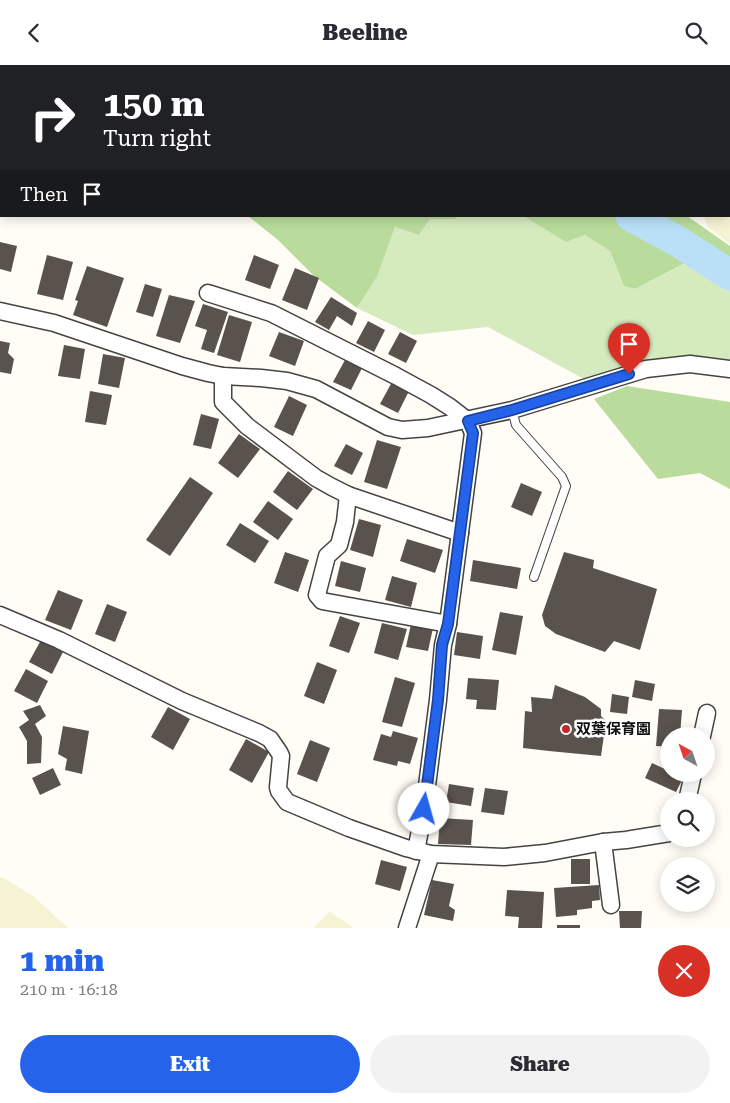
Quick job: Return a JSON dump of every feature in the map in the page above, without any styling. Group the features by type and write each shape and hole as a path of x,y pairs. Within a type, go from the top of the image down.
{"street":[{"path":"208,293 271,313 396,376 431,395 468,421 473,433 448,624 442,645 438,700 424,809 423,852 406,928"},
{"path":"0,311 54,323 182,366 223,376 287,381 316,389 388,427 402,430 428,428 468,421 512,410 646,369 690,364 730,369"},
{"path":"223,376 224,403 247,426 316,478 348,495 460,533"},
{"path":"348,495 345,522 339,545 327,556 317,595 322,601 448,624"},
{"path":"0,615 59,640 182,701 270,739 279,752 278,787 287,802 349,828 423,852 504,857 545,853 603,842 660,834"},
{"path":"704,727 707,713"},
{"path":"603,842 611,905"}],"lane":[{"path":"512,410 516,425 562,477 566,486 534,577"}],"shaded area":[{"path":"703,217 730,217 730,244 708,227"},
{"path":"2,877 33,896 68,928 0,928 0,878"},
{"path":"330,912 354,928 313,928"}],"green space":[{"path":"249,217 458,217 455,219 430,219 419,235 395,227 377,277 357,308 314,276 278,240"},
{"path":"458,217 525,217 566,242 585,235 610,251 624,286 635,289 694,259 730,288 730,361 646,363 584,379 488,327 413,335 357,308 377,277 395,227 419,235 430,219 455,219"},
{"path":"525,217 688,217 730,246 730,288 693,259 635,289 624,286 610,251 585,235 566,242"},
{"path":"627,386 730,402 730,489 700,473 658,479 594,399"}],"building":[{"path":"0,242 17,246 11,272 0,269"},
{"path":"47,255 73,262 63,300 37,294"},
{"path":"254,255 279,265 270,289 245,280"},
{"path":"87,266 124,278 107,327 73,315 78,301 75,300"},
{"path":"295,268 319,278 307,310 282,300"},
{"path":"145,284 162,289 153,317 136,312"},
{"path":"169,295 195,301 180,343 156,336"},
{"path":"331,297 357,313 352,326 337,316 329,330 315,322"},
{"path":"203,304 228,312 214,353 201,349 207,330 195,326"},
{"path":"229,315 252,322 240,362 217,355"},
{"path":"368,321 385,330 374,352 356,343"},
{"path":"279,332 304,341 295,366 269,356"},
{"path":"400,332 417,341 406,363 388,354"},
{"path":"0,341 10,343 8,353 14,359 11,374 0,372"},
{"path":"64,345 85,349 80,379 58,376"},
{"path":"103,354 125,358 119,388 98,384"},
{"path":"345,360 362,368 351,390 333,382"},
{"path":"392,382 409,391 398,413 380,404"},
{"path":"90,391 112,395 106,425 85,422"},
{"path":"289,396 307,405 293,436 274,427"},
{"path":"201,414 219,419 211,449 193,445"},
{"path":"239,434 260,449 238,478 218,463"},
{"path":"377,440 401,447 387,489 364,482"},
{"path":"346,444 363,453 352,475 334,466"},
{"path":"288,471 313,489 297,510 273,492"},
{"path":"190,477 213,493 170,556 146,540"},
{"path":"521,483 542,492 532,516 511,507"},
{"path":"268,501 293,519 278,540 253,522"},
{"path":"359,519 381,525 373,557 350,550"},
{"path":"240,523 269,541 255,563 226,545"},
{"path":"407,539 443,550 435,573 400,561"},
{"path":"285,552 309,560 298,592 274,583"},
{"path":"564,552 594,560 593,568 657,589 640,650 614,641 605,652 556,634 545,626 542,615"},
{"path":"473,560 521,568 517,589 470,581"},
{"path":"341,561 366,568 360,592 335,586"},
{"path":"392,576 417,583 411,607 385,600"},
{"path":"58,590 83,600 71,630 45,620"},
{"path":"107,604 127,612 115,642 95,634"},
{"path":"500,612 523,616 516,655 492,650"},
{"path":"340,616 360,623 349,653 329,646"},
{"path":"382,623 407,629 398,660 374,653"},
{"path":"411,624 433,628 428,651 406,647"},
{"path":"457,632 483,636 480,659 454,655"},
{"path":"41,640 63,652 52,674 29,662"},
{"path":"317,662 337,670 324,704 304,696"},
{"path":"26,669 48,681 37,703 14,691"},
{"path":"395,677 415,683 402,727 382,722"},
{"path":"468,678 499,680 496,710 476,709 477,700 466,699"},
{"path":"635,680 655,684 652,701 632,697"},
{"path":"555,685 585,697 601,709 601,716 606,721 601,756 523,748 525,711 532,712 531,697 552,699"},
{"path":"612,694 629,697 627,714 610,712"},
{"path":"40,705 46,716 35,724 42,737 41,763 27,764 27,741 19,727 29,720 23,711"},
{"path":"168,707 190,719 173,750 151,737"},
{"path":"659,709 682,710 681,727 660,727 660,746 656,746"},
{"path":"63,726 89,731 82,774 65,770 67,759 58,754"},
{"path":"393,731 418,738 410,764 398,761 397,766 373,760 381,734 391,737"},
{"path":"246,739 269,752 252,783 229,770"},
{"path":"310,740 330,748 317,782 297,774"},
{"path":"652,763 660,767 660,783 680,783 676,792 645,778"},
{"path":"53,768 61,785 40,795 32,778"},
{"path":"449,784 474,788 471,806 446,802"},
{"path":"485,788 508,791 504,815 481,812"},
{"path":"440,818 473,820 471,845 438,844"},
{"path":"571,859 590,859 590,884 571,884"},
{"path":"381,860 407,867 400,891 375,884"},
{"path":"432,880 454,884 449,906 455,910 453,921 424,915"},
{"path":"599,885 600,900 592,901 592,908 577,910 577,915 556,917 554,888"},
{"path":"507,890 544,892 542,928 518,928 519,917 505,916"},
{"path":"619,911 642,911 641,928 620,928"},
{"path":"557,925 580,925 580,928 557,928"}],"waterway":[{"path":"633,217 679,242 730,275"}],"place":[{"name":"双葉保育園","path":"566,729"}],"route":[{"path":"424,809 438,700 442,645 448,624 473,433 468,421 512,410 629,374"}]}
